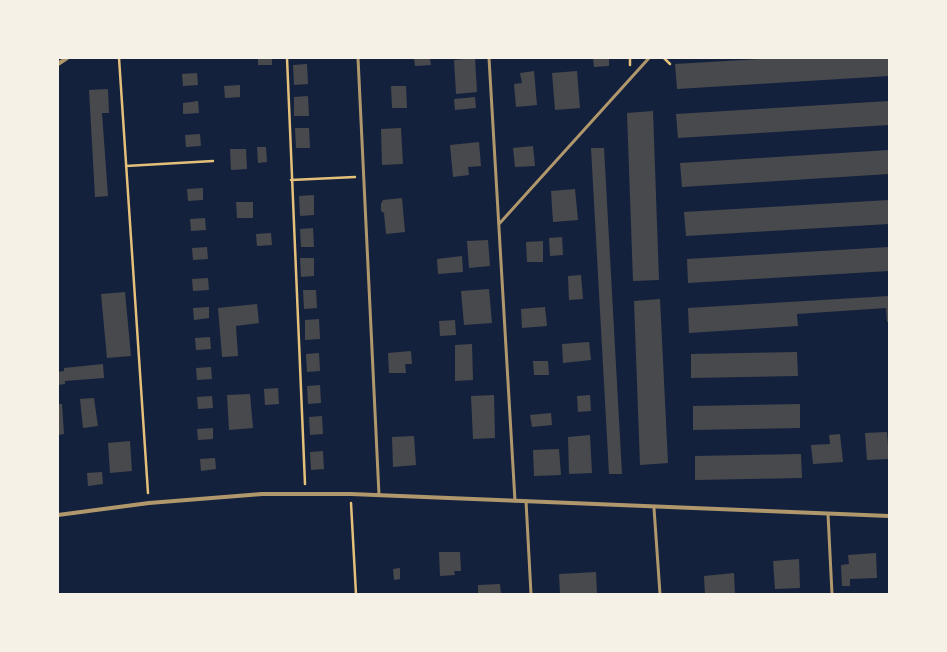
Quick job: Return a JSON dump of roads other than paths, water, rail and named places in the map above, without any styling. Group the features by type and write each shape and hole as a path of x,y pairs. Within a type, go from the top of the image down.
{"street":[{"path":"58,64 67,58"},
{"path":"58,515 149,503 262,494 351,494 654,508 685,507 889,516"}],"lane":[{"path":"358,58 379,496"},
{"path":"489,58 515,501"},
{"path":"499,224 649,58"},
{"path":"526,501 531,594"},
{"path":"654,508 660,594"},
{"path":"828,514 832,594"}]}
